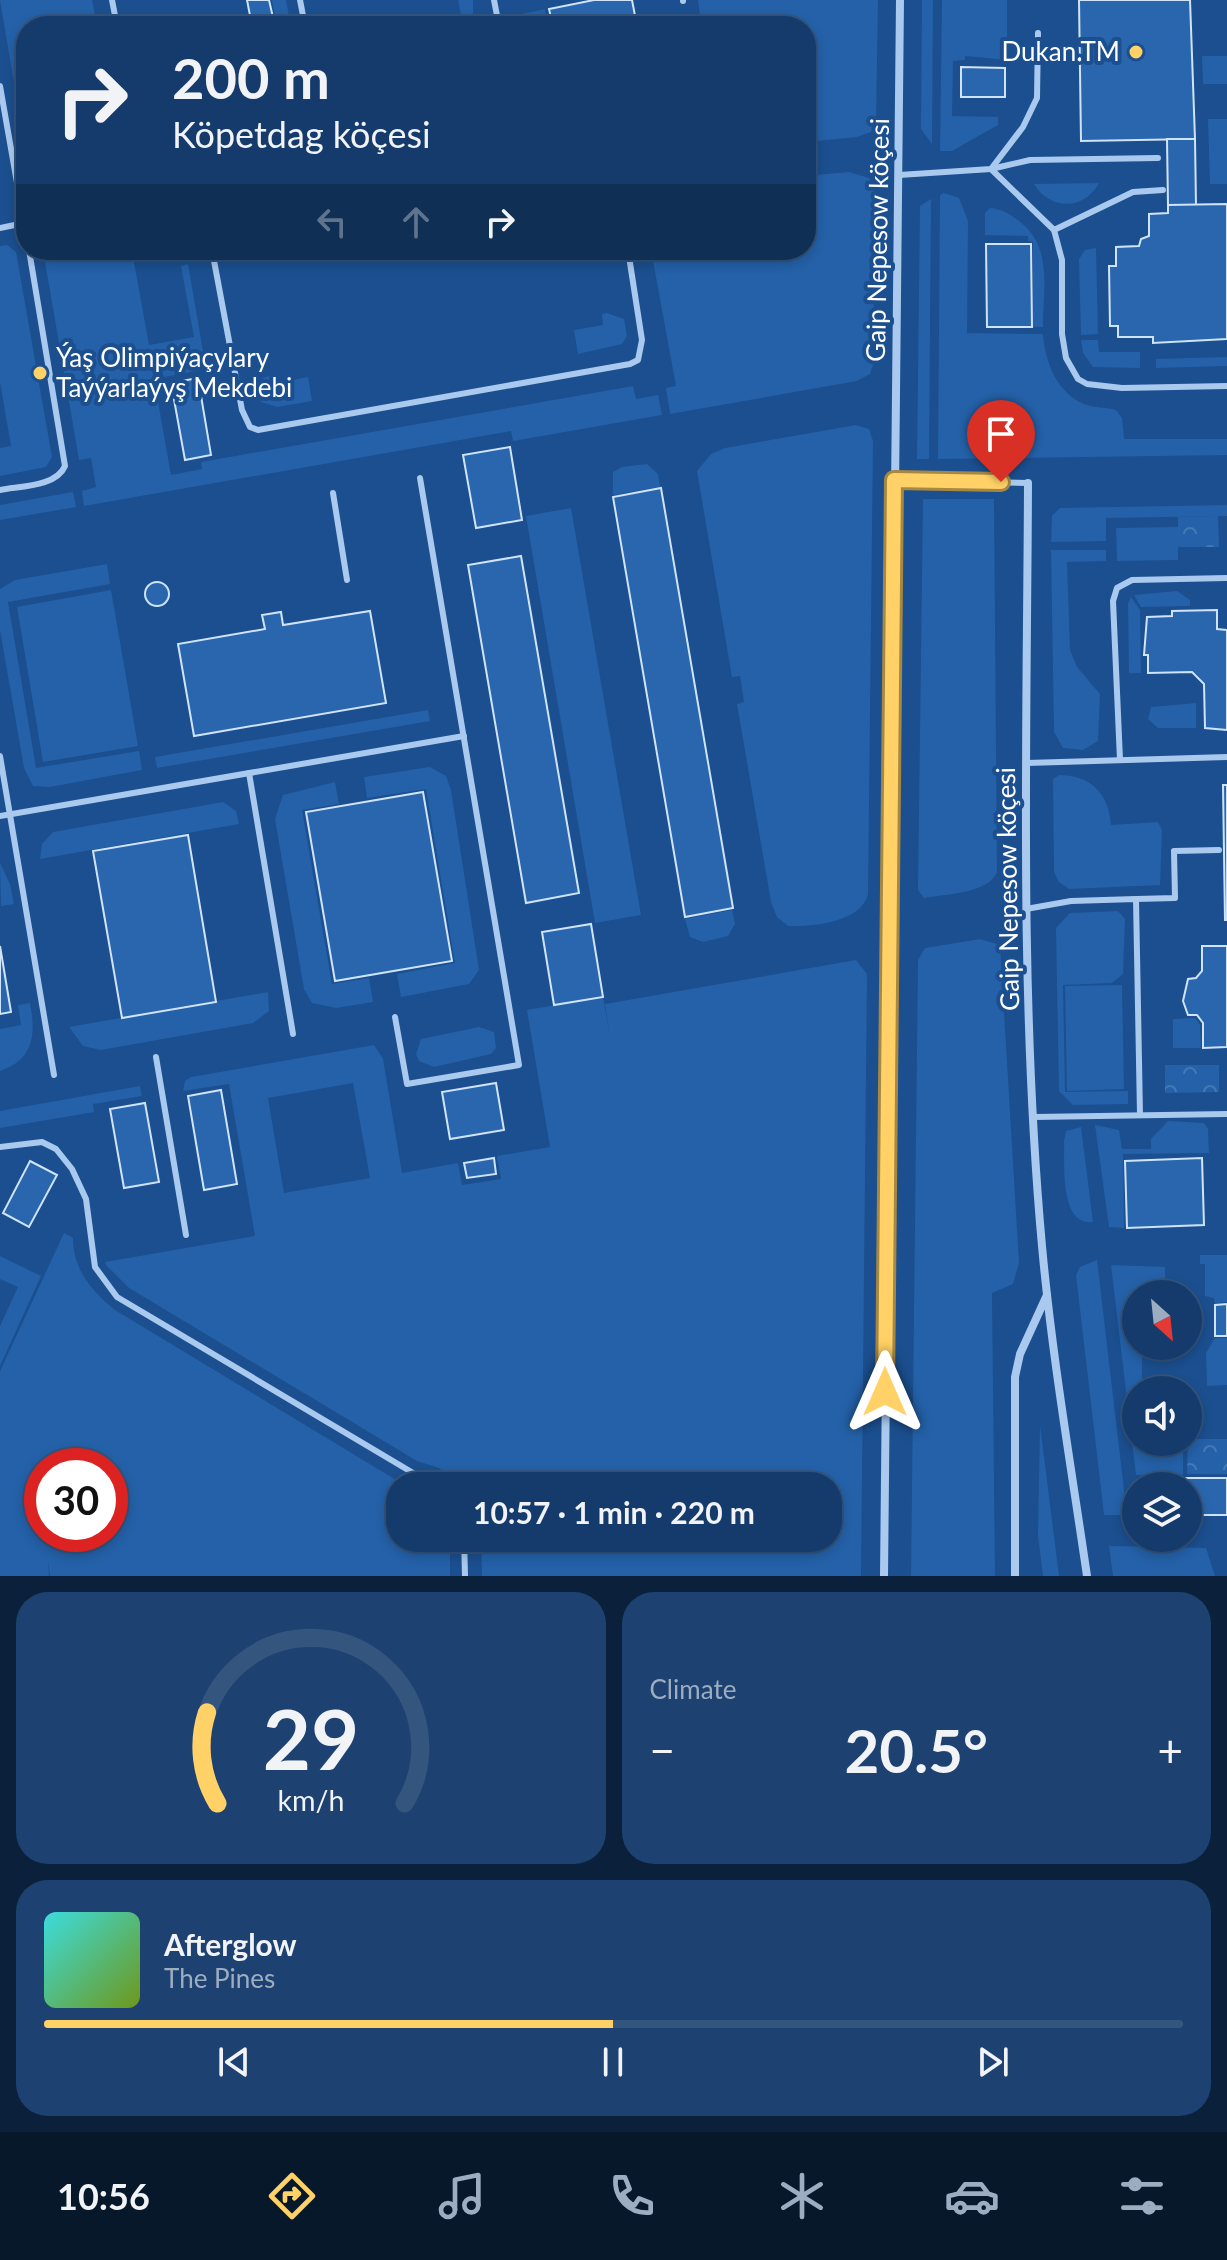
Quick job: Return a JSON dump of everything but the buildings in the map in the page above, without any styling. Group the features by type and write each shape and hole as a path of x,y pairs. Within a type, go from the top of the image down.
{"street":[{"name":"Gaip Nepesow köçesi","path":"884,1576 900,0"},
{"name":"Gaip Nepesow köçesi","path":"1028,483 1026,909 1034,1117 1047,1295 1087,1576"},
{"name":"Gaip Nepesow köçesi","path":"1015,1576 1015,1377 1020,1354 1047,1295"}],"lane":[{"path":"991,169 1023,127 1037,98 1038,33"},
{"path":"0,86 16,177"},
{"path":"899,175 991,169 1030,160 1158,158"},
{"path":"991,169 1054,230 1062,260 1062,334 1066,358 1078,379 1087,384 1122,388 1227,386"},
{"path":"1054,230 1133,192 1163,190"},
{"path":"0,490 48,481 63,473 65,466 31,260"},
{"path":"214,260 242,410 250,427 258,430 630,364 638,360 642,340 630,260"},
{"path":"395,1017 407,1084 519,1065 420,478"},
{"path":"894,480 1028,483"},
{"path":"333,493 347,580"},
{"path":"1120,760 1113,601 1117,588 1132,580 1227,578"},
{"path":"0,816 464,736"},
{"path":"0,756 54,1075"},
{"path":"1027,763 1227,757"},
{"path":"249,773 293,1034"},
{"path":"1026,909 1071,901 1175,898 1174,851 1219,850"},
{"path":"1136,899 1140,1115"},
{"path":"156,1057 186,1235"},
{"path":"1034,1117 1227,1114"},
{"path":"0,1147 42,1142 56,1149 72,1169 86,1199 95,1267 117,1297 411,1472"},
{"path":"464,1552 465,1576"}],"green space":[{"path":"0,0 92,0 95,16 16,16 16,94"},
{"path":"272,0 286,0 289,16 275,16"},
{"path":"458,0 473,0 473,16 461,16"},
{"path":"698,0 878,0 876,121 871,132 857,137 816,141 816,16 695,16 700,15"},
{"path":"922,0 933,0 932,144 921,129"},
{"path":"942,0 1007,0 1007,60 965,56 965,60 953,61 952,116 998,117 998,125 952,151 940,151"},
{"path":"545,9 546,16 513,16"},
{"path":"1202,56 1227,56 1227,84 1203,84"},
{"path":"1208,119 1227,119 1227,184 1210,184"},
{"path":"849,172 869,178 875,191 873,365 870,374 857,381 670,414 666,388 676,386 653,260 816,260 816,175"},
{"path":"1099,183 1085,198 1067,204 1049,199 1034,184"},
{"path":"944,193 959,198 968,221 967,333 1043,334 1049,365 1059,384 1084,404 1116,410 1122,418 1124,439 1227,439 1227,455 938,459 940,195"},
{"path":"931,199 929,459 917,459 920,206"},
{"path":"990,208 1016,218 1037,243 1044,269 1043,327 1033,327 1033,242 1028,241 1028,236 985,235 985,213"},
{"path":"7,245 16,252 52,457 46,467 0,476 0,448 11,446 0,382 0,246"},
{"path":"1096,248 1098,334 1081,335 1079,259 1085,250"},
{"path":"45,260 134,260 149,345 194,337 181,266 188,264 206,369 154,379 171,475 202,469 201,462 633,386 636,399 658,395 662,415 513,441 511,431 84,506 82,491 96,487 91,458 79,460"},
{"path":"602,314 624,319 627,336 622,344 578,354 574,330 603,325"},
{"path":"1081,340 1098,340 1099,352 1140,352 1140,368 1093,367 1083,353"},
{"path":"1227,357 1227,366 1156,368 1156,359"},
{"path":"277,373 279,383 308,377 312,401 277,407 261,402 258,385 263,378"},
{"path":"856,425 869,429 873,441 868,894 864,903 847,917 823,924 788,926 777,917 771,902 737,704 744,702 740,676 732,677 697,471 711,454 725,448"},
{"path":"647,464 658,474 660,487 613,495 613,472 622,467"},
{"path":"73,492 76,507 0,520 0,505"},
{"path":"923,499 994,499 997,872 985,885 975,889 924,898 918,890"},
{"path":"1227,505 1227,516 1106,518 1106,541 1051,542 1052,516 1060,508"},
{"path":"571,508 641,915 595,923 526,516"},
{"path":"1218,516 1219,547 1178,547 1178,517"},
{"path":"1178,527 1178,560 1117,561 1116,528"},
{"path":"1051,550 1106,550 1106,561 1067,562 1070,650 1077,667 1100,694 1098,741 1083,750 1063,748 1054,732"},
{"path":"107,564 110,584 8,602 36,768 139,751 142,770 50,787 33,786 24,768 0,630 0,589 15,580"},
{"path":"111,590 138,746 43,762 17,607"},
{"path":"1177,591 1190,600 1190,606 1141,607 1134,595"},
{"path":"1131,597 1140,610 1141,673 1129,673 1128,604"},
{"path":"1196,703 1196,728 1158,728 1148,719 1151,707"},
{"path":"428,710 430,721 157,768 155,757"},
{"path":"430,767 446,776 451,790 479,970 469,984 401,997 397,974 455,963 426,789 367,798 364,777"},
{"path":"1059,775 1080,778 1096,788 1107,804 1111,825 1158,822 1162,830 1160,885 1069,889 1059,882 1054,872 1053,779"},
{"path":"335,782 339,804 302,810 332,984 369,978 373,1002 336,1008 312,1003 304,989 275,819 283,795"},
{"path":"223,802 236,811 239,824 40,859 42,844 53,832"},
{"path":"0,863 10,884 14,904 1,906"},
{"path":"732,910 735,924 728,936 703,942 690,937 685,919"},
{"path":"1118,911 1125,919 1123,974 1112,983 1063,985 1065,1092 1128,1091 1128,1104 1073,1105 1059,1091 1056,928 1070,913"},
{"path":"980,939 1000,945 1019,1263 1013,1284 992,1293 995,1576 911,1576 918,960 925,948"},
{"path":"856,960 867,974 861,1576 482,1576 481,1552 842,1552 842,1472 444,1472 417,1461 129,1288 106,1265 105,1262 255,1236 229,1084 183,1091 185,1081 191,1077 374,1045 383,1059 402,1173 458,1163 462,1185 501,1179 497,1156 550,1147 527,1010 603,997 610,1036 605,1004","holes":["353,1083 370,1178 284,1193 268,1098"]},
{"path":"1122,985 1124,1089 1067,1091 1065,986"},
{"path":"268,992 269,1011 253,1023 101,1050 83,1046 69,1027"},
{"path":"30,1003 33,1025 30,1044 20,1060 0,1071 0,1029 21,1025 18,1005"},
{"path":"1195,1018 1200,1025 1201,1048 1173,1048 1173,1019"},
{"path":"479,1027 494,1032 496,1048 491,1054 434,1067 419,1061 416,1054 421,1039"},
{"path":"1165,1065 1219,1065 1219,1092 1165,1093"},
{"path":"140,1086 142,1096 93,1104 94,1112 0,1128 0,1111"},
{"path":"1168,1121 1204,1123 1208,1129 1209,1153 1123,1154 1124,1228 1109,1227 1095,1125 1119,1130 1122,1149 1151,1149 1151,1139"},
{"path":"1081,1127 1093,1222 1082,1221 1074,1214 1066,1191 1066,1131"},
{"path":"64,1233 73,1238 76,1260 85,1279 115,1310 386,1474 386,1552 450,1552 450,1576 50,1576 48,1560 49,1576 0,1576 0,1371"},
{"path":"1200,1255 1227,1255 1227,1302 1215,1303 1214,1298 1205,1296 1205,1264 1200,1264"},
{"path":"0,1256 41,1276 0,1366 0,1326 18,1287 0,1279"},
{"path":"1097,1260 1122,1472 1122,1515 1104,1515 1076,1275 1080,1267"},
{"path":"1111,1265 1165,1267 1165,1280 1122,1280 1122,1357"},
{"path":"1215,1338 1227,1338 1227,1385 1207,1386 1206,1353"},
{"path":"1122,1360 1142,1360 1142,1376 1124,1376"},
{"path":"1040,1425 1059,1576 1043,1576 1038,1536"},
{"path":"1202,1439 1227,1439 1227,1474 1187,1472 1188,1456 1202,1456"},
{"path":"1134,1456 1183,1456 1183,1472 1136,1472"},
{"path":"1109,1546 1122,1546 1122,1552 1202,1552 1202,1548 1206,1548 1215,1576 1113,1576"}],"place":[{"name":"Dukan.TM","path":"1136,52"},
{"name":"Ýaş Olimpiýaçylary Taýýarlaýyş Mekdebi","path":"40,373"}],"route":[{"path":"885,1392 894,480 1001,482"}]}
